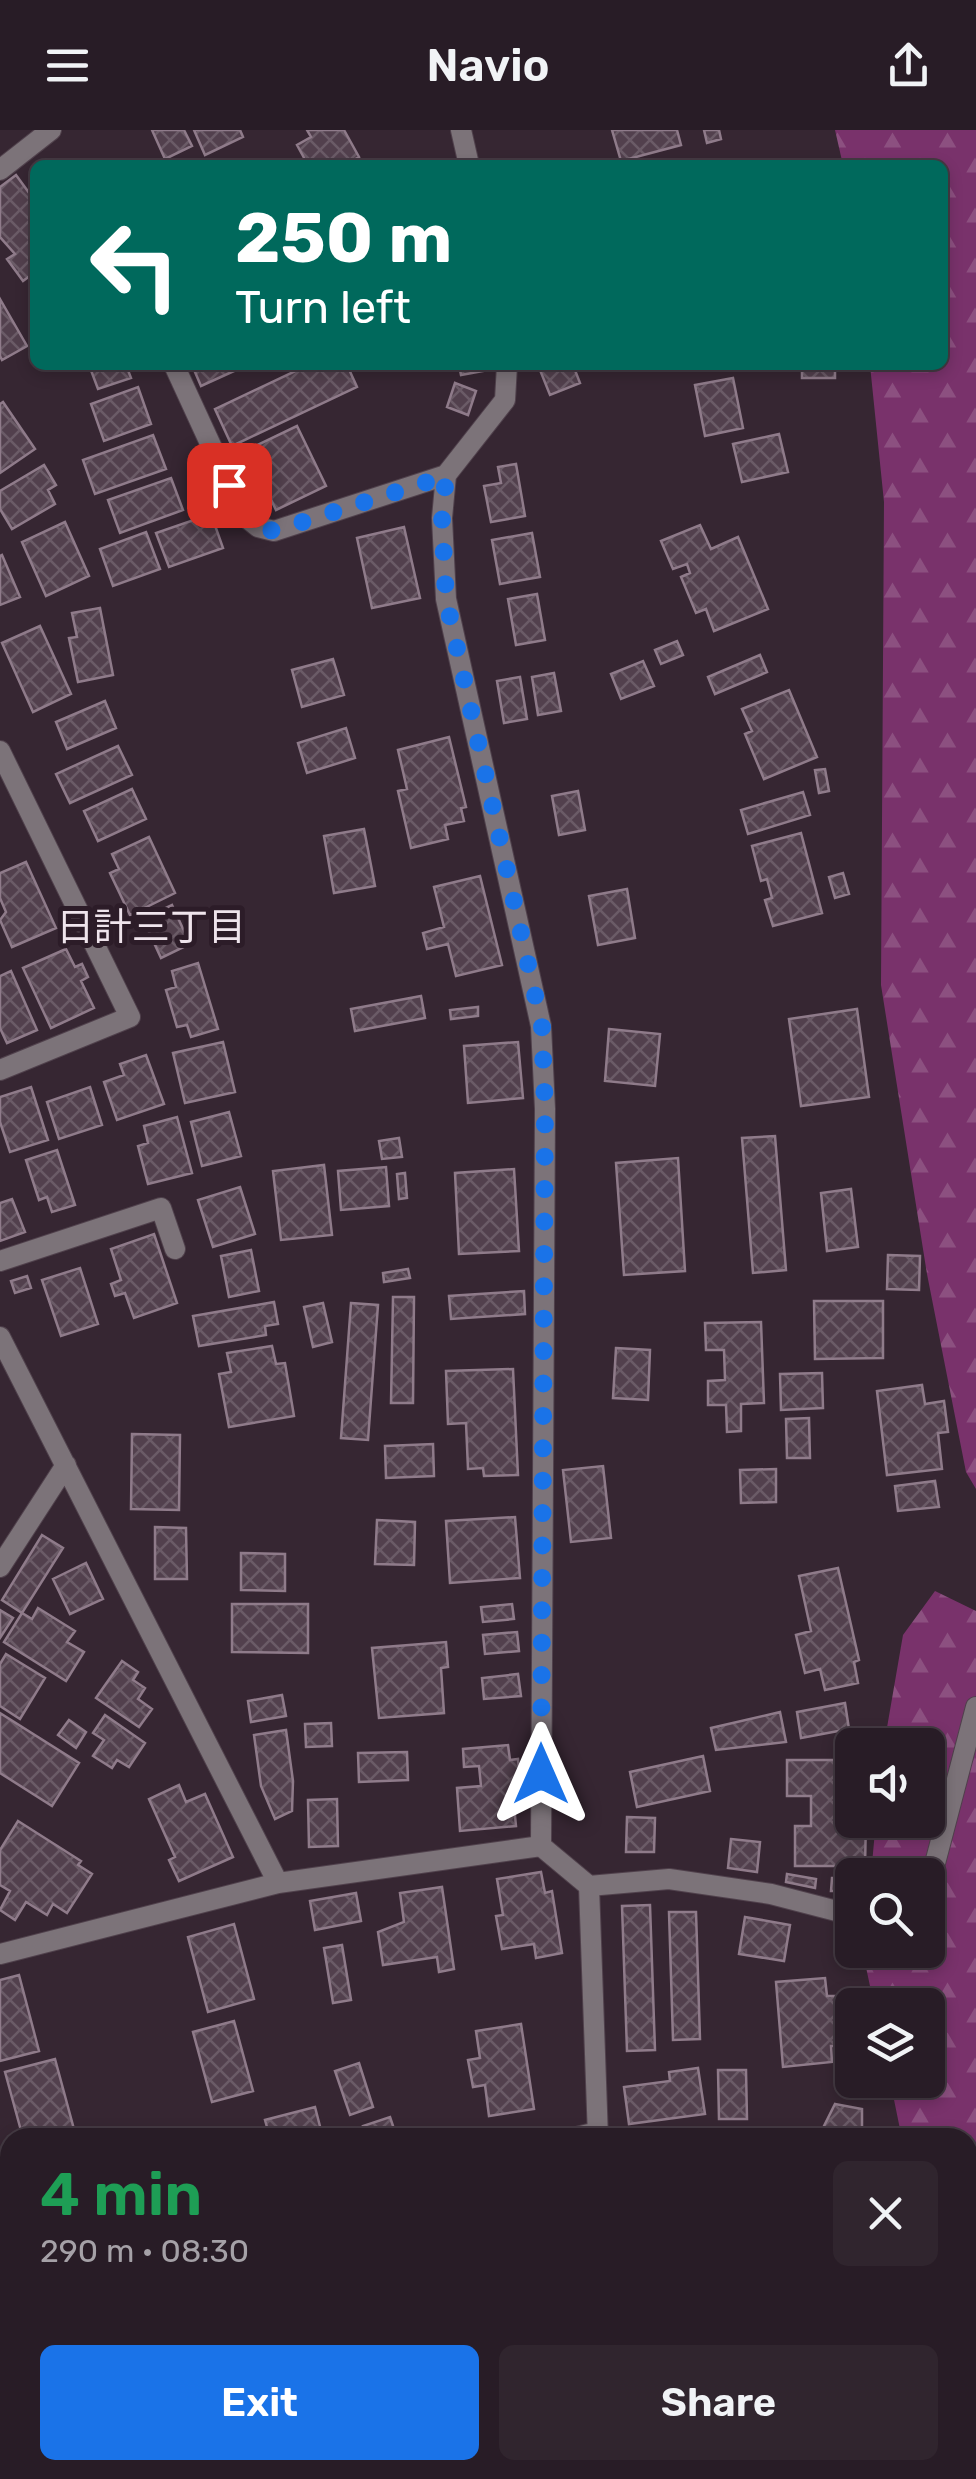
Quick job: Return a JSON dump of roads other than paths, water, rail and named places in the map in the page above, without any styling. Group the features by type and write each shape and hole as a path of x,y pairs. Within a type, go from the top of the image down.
{"street":[{"path":"0,170 51,130"},
{"path":"461,130 467,160"},
{"path":"176,370 243,515 258,527 274,531 446,476"},
{"path":"507,370 505,400 446,476 442,518 446,599 542,1026 545,1109 541,1846"},
{"path":"0,751 130,1017 0,1070"},
{"path":"0,1260 161,1208 175,1250"},
{"path":"0,1338 278,1882"},
{"path":"0,1567 66,1465"},
{"path":"936,1858 976,1707"},
{"path":"0,1954 278,1882 541,1846 589,1886 669,1879 771,1894 835,1911"},
{"path":"589,1886 597,2128"}],"district":[{"name":"日計三丁目","path":"151,927"}]}
